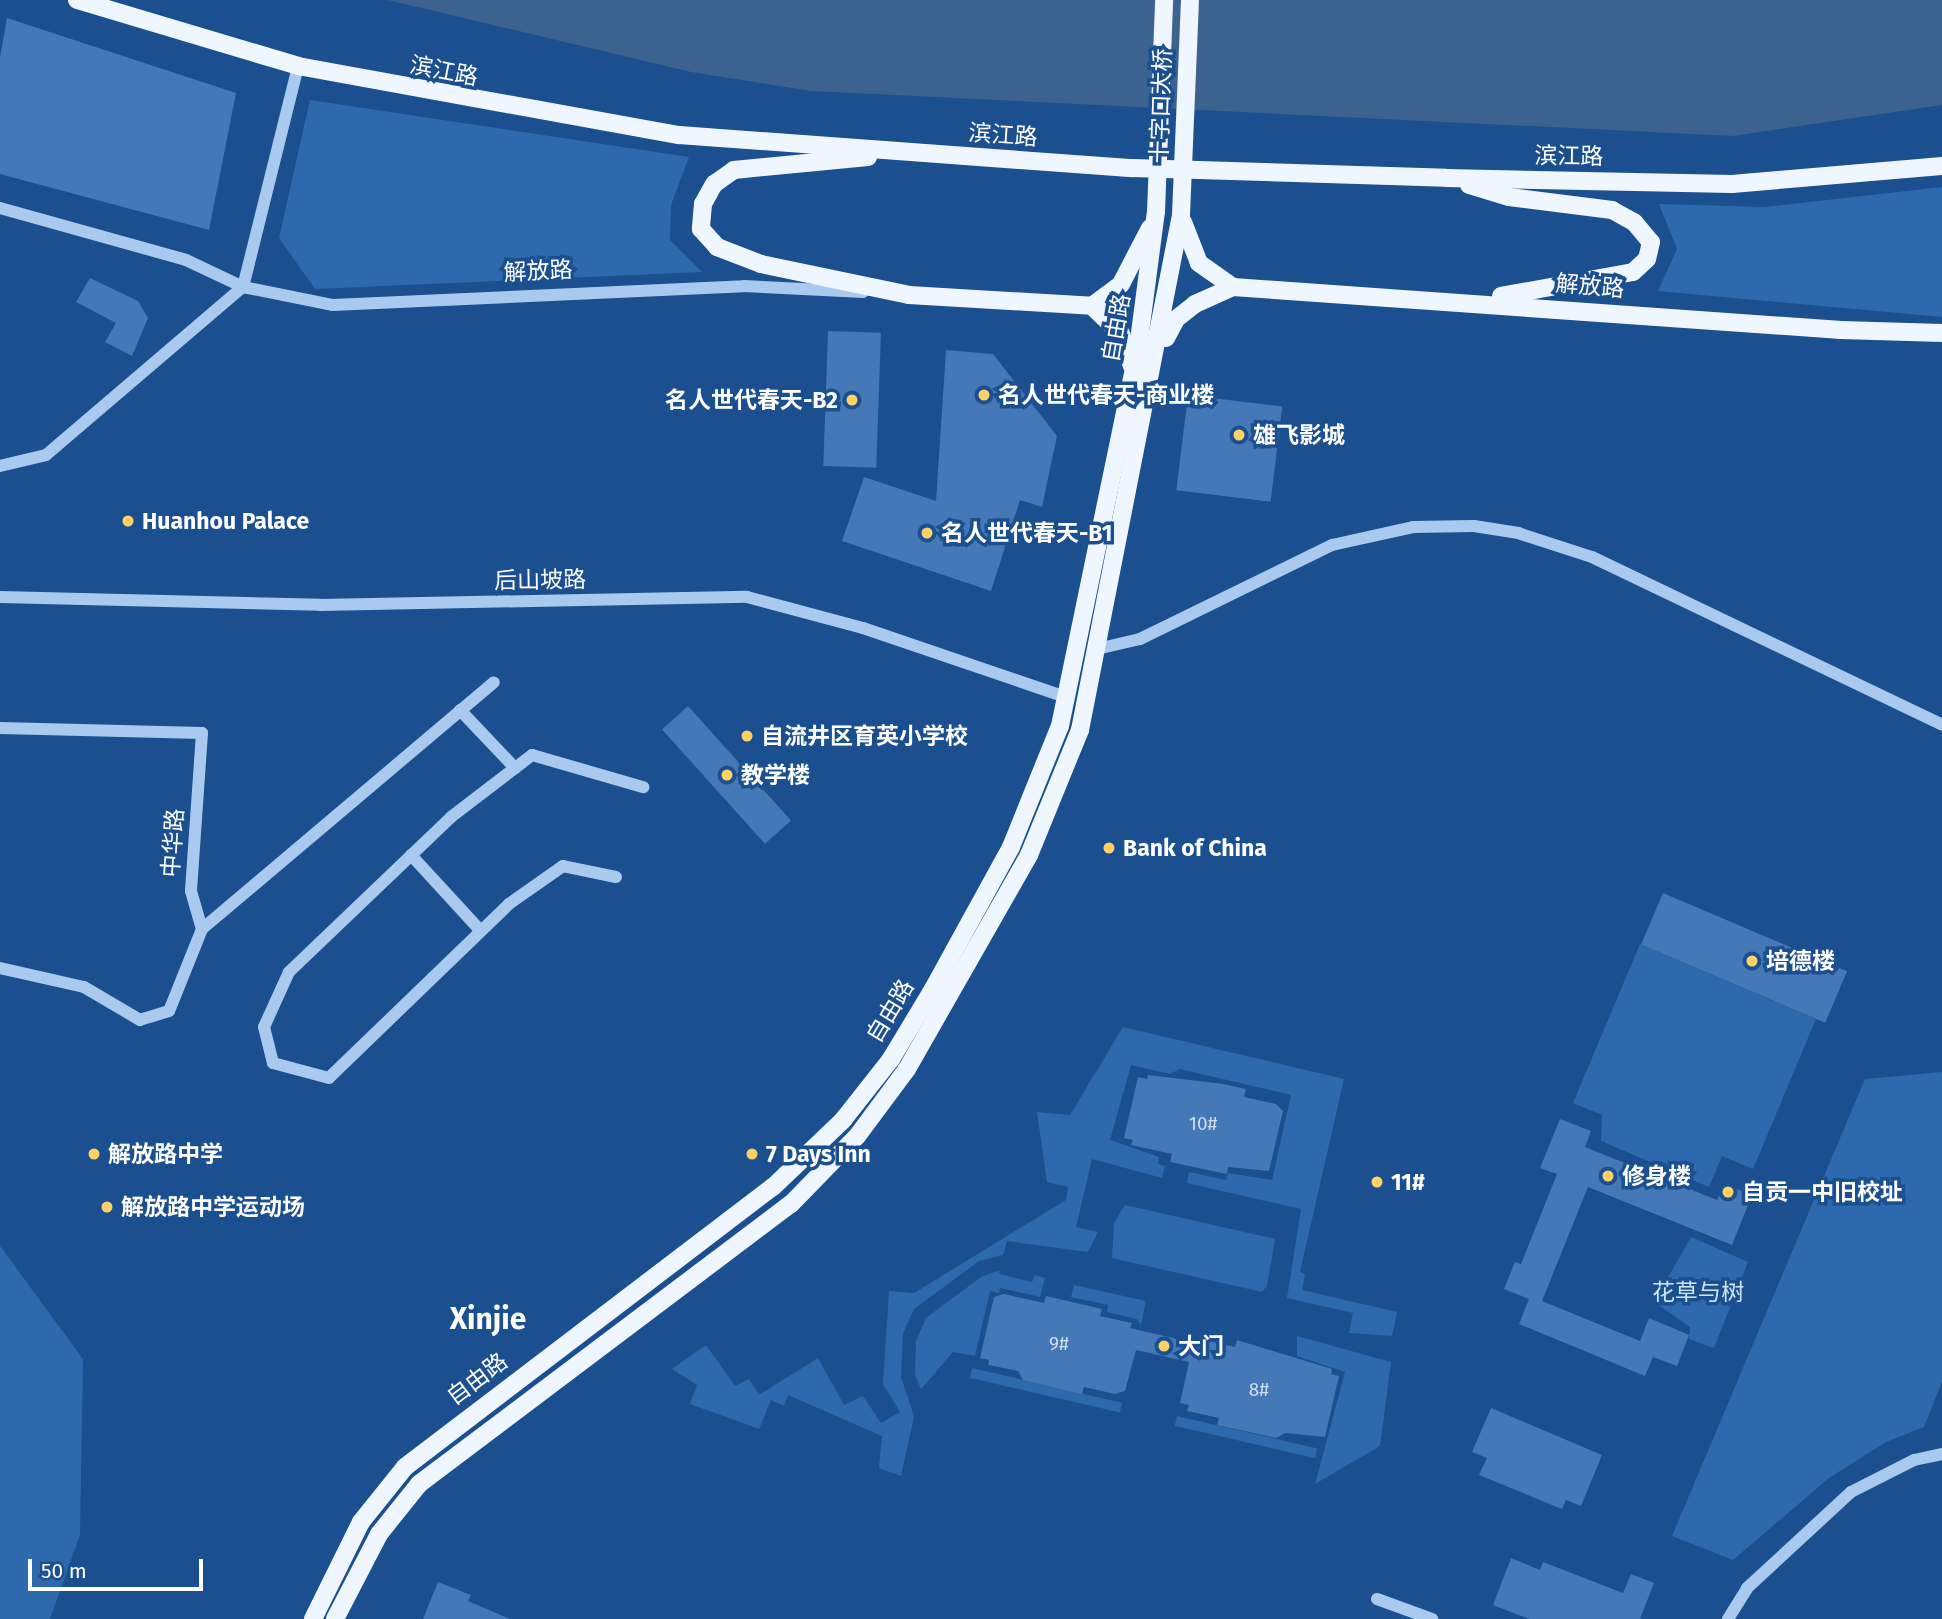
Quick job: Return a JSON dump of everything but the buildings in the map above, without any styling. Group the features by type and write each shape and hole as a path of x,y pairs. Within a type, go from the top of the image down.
{"main road":[{"name":"滨江路","path":"77,0 298,66 679,135 1133,168 1446,178 1732,184 1942,166"},
{"name":"十字口大桥","path":"1156,212 1164,0"},
{"name":"十字口大桥","path":"1181,215 1189,0"},
{"path":"892,152 826,164 734,170 714,184 703,204 701,229 717,247 761,264 909,295"},
{"path":"1446,178 1509,197 1612,210 1634,222 1651,242 1647,259 1633,272 1473,300"},
{"path":"1133,371 1121,334 1092,306 1121,284 1156,212"},
{"name":"自由路","path":"313,1619 361,1522 405,1467 773,1187 843,1120 891,1059 1010,846 1038,789 1066,697 1133,371 1156,212"},
{"path":"1157,353 1176,319 1233,286 1199,263 1181,215"},
{"name":"自由路","path":"334,1619 379,1534 419,1484 791,1204 858,1135 908,1069 1029,855 1080,730 1157,353 1181,215"},
{"name":"解放路","path":"1233,286 1473,300 1842,330 1942,332"},
{"name":"解放路","path":"909,295 1092,306"}],"street":[{"path":"0,466 46,455 243,287 298,66"},
{"name":"解放路","path":"0,208 186,260 243,287 333,305 744,286 909,295"},
{"path":"1097,649 1140,639 1332,545 1413,527 1474,526 1518,533 1592,557 1942,725"},
{"name":"后山坡路","path":"0,597 320,606 747,597 863,628 1066,697"},
{"path":"0,968 84,987 140,1020 169,1012 202,929 494,682"},
{"path":"460,710 515,768"},
{"name":"中华路","path":"0,728 202,733 191,891 202,929"},
{"path":"616,877 563,866 481,930 328,1078 272,1063 264,1027 289,972 411,855 532,755 643,787"},
{"path":"411,855 481,930"},
{"path":"1728,1619 1747,1588 1851,1492 1914,1460 1942,1454"},
{"path":"1377,1600 1432,1619"}],"green space":[{"path":"310,100 689,157 671,205 670,240 702,272 315,289 279,238"},
{"path":"1942,187 1942,317 1658,291 1677,249 1659,204 1764,207"},
{"path":"1640,944 1816,1019 1753,1169 1722,1156 1709,1187 1601,1141 1602,1115 1573,1103"},
{"path":"1123,1027 1344,1079 1300,1272 1305,1274 1302,1290 1397,1312 1392,1336 1349,1333 1353,1313 1287,1298 1301,1209 1187,1183 1189,1172 1226,1180 1228,1173 1272,1180 1291,1095 1180,1069 1170,1074 1131,1065 1110,1140 1159,1157 1158,1164 1165,1166 1162,1178 1092,1159 1076,1227 1098,1232 1088,1252 1007,1241 1003,1255 979,1261 914,1309 903,1333 901,1377 914,1416 901,1476 879,1468 882,1436 788,1395 784,1406 771,1400 759,1429 690,1404 697,1385 672,1369 706,1345 735,1386 749,1379 759,1395 818,1358 844,1405 863,1396 881,1423 900,1412 883,1384 889,1291 914,1293 1066,1200 1068,1187 1047,1182 1037,1112 1070,1115"},
{"path":"1942,1072 1942,1382 1924,1427 1886,1442 1829,1478 1733,1560 1672,1536 1865,1079"},
{"path":"1125,1205 1275,1239 1267,1286 1262,1292 1112,1258 1114,1223"},
{"name":"花草与树","path":"1691,1237 1748,1262 1714,1348 1689,1339 1690,1327 1654,1302"},
{"path":"0,1246 83,1359 80,1535 50,1619 0,1619"},
{"path":"1000,1270 999,1274 1032,1282 1035,1275 1045,1278 1040,1297 1000,1288 999,1293 990,1291 975,1356 953,1352 921,1389 915,1375 916,1341 926,1318 981,1277"},
{"path":"1074,1285 1146,1301 1141,1325 1137,1319 1107,1312 1108,1305 1071,1297"},
{"path":"1297,1336 1391,1362 1380,1446 1315,1484 1345,1372 1297,1356"},
{"path":"972,1368 1122,1403 1120,1412 970,1378"},
{"path":"1177,1416 1317,1448 1315,1458 1175,1426"}],"shaded area":[{"path":"388,0 1942,0 1942,105 1733,136 811,91 691,72"}],"place":[{"name":"名人世代春天-商业楼","path":"984,395"},
{"name":"名人世代春天-B2","path":"852,400"},
{"name":"雄飞影城","path":"1239,435"},
{"name":"Huanhou Palace","path":"128,521"},
{"name":"名人世代春天-B1","path":"927,533"},
{"name":"自流井区育英小学校","path":"747,736"},
{"name":"教学楼","path":"727,775"},
{"name":"Bank of China","path":"1109,848"},
{"name":"培德楼","path":"1752,961"},
{"name":"解放路中学","path":"94,1154"},
{"name":"7 Days Inn","path":"752,1154"},
{"name":"修身楼","path":"1608,1176"},
{"name":"11#","path":"1377,1182"},
{"name":"自贡一中旧校址","path":"1728,1192"},
{"name":"解放路中学运动场","path":"107,1207"},
{"name":"大门","path":"1164,1346"}],"district":[{"name":"Xinjie","path":"488,1319"}]}
